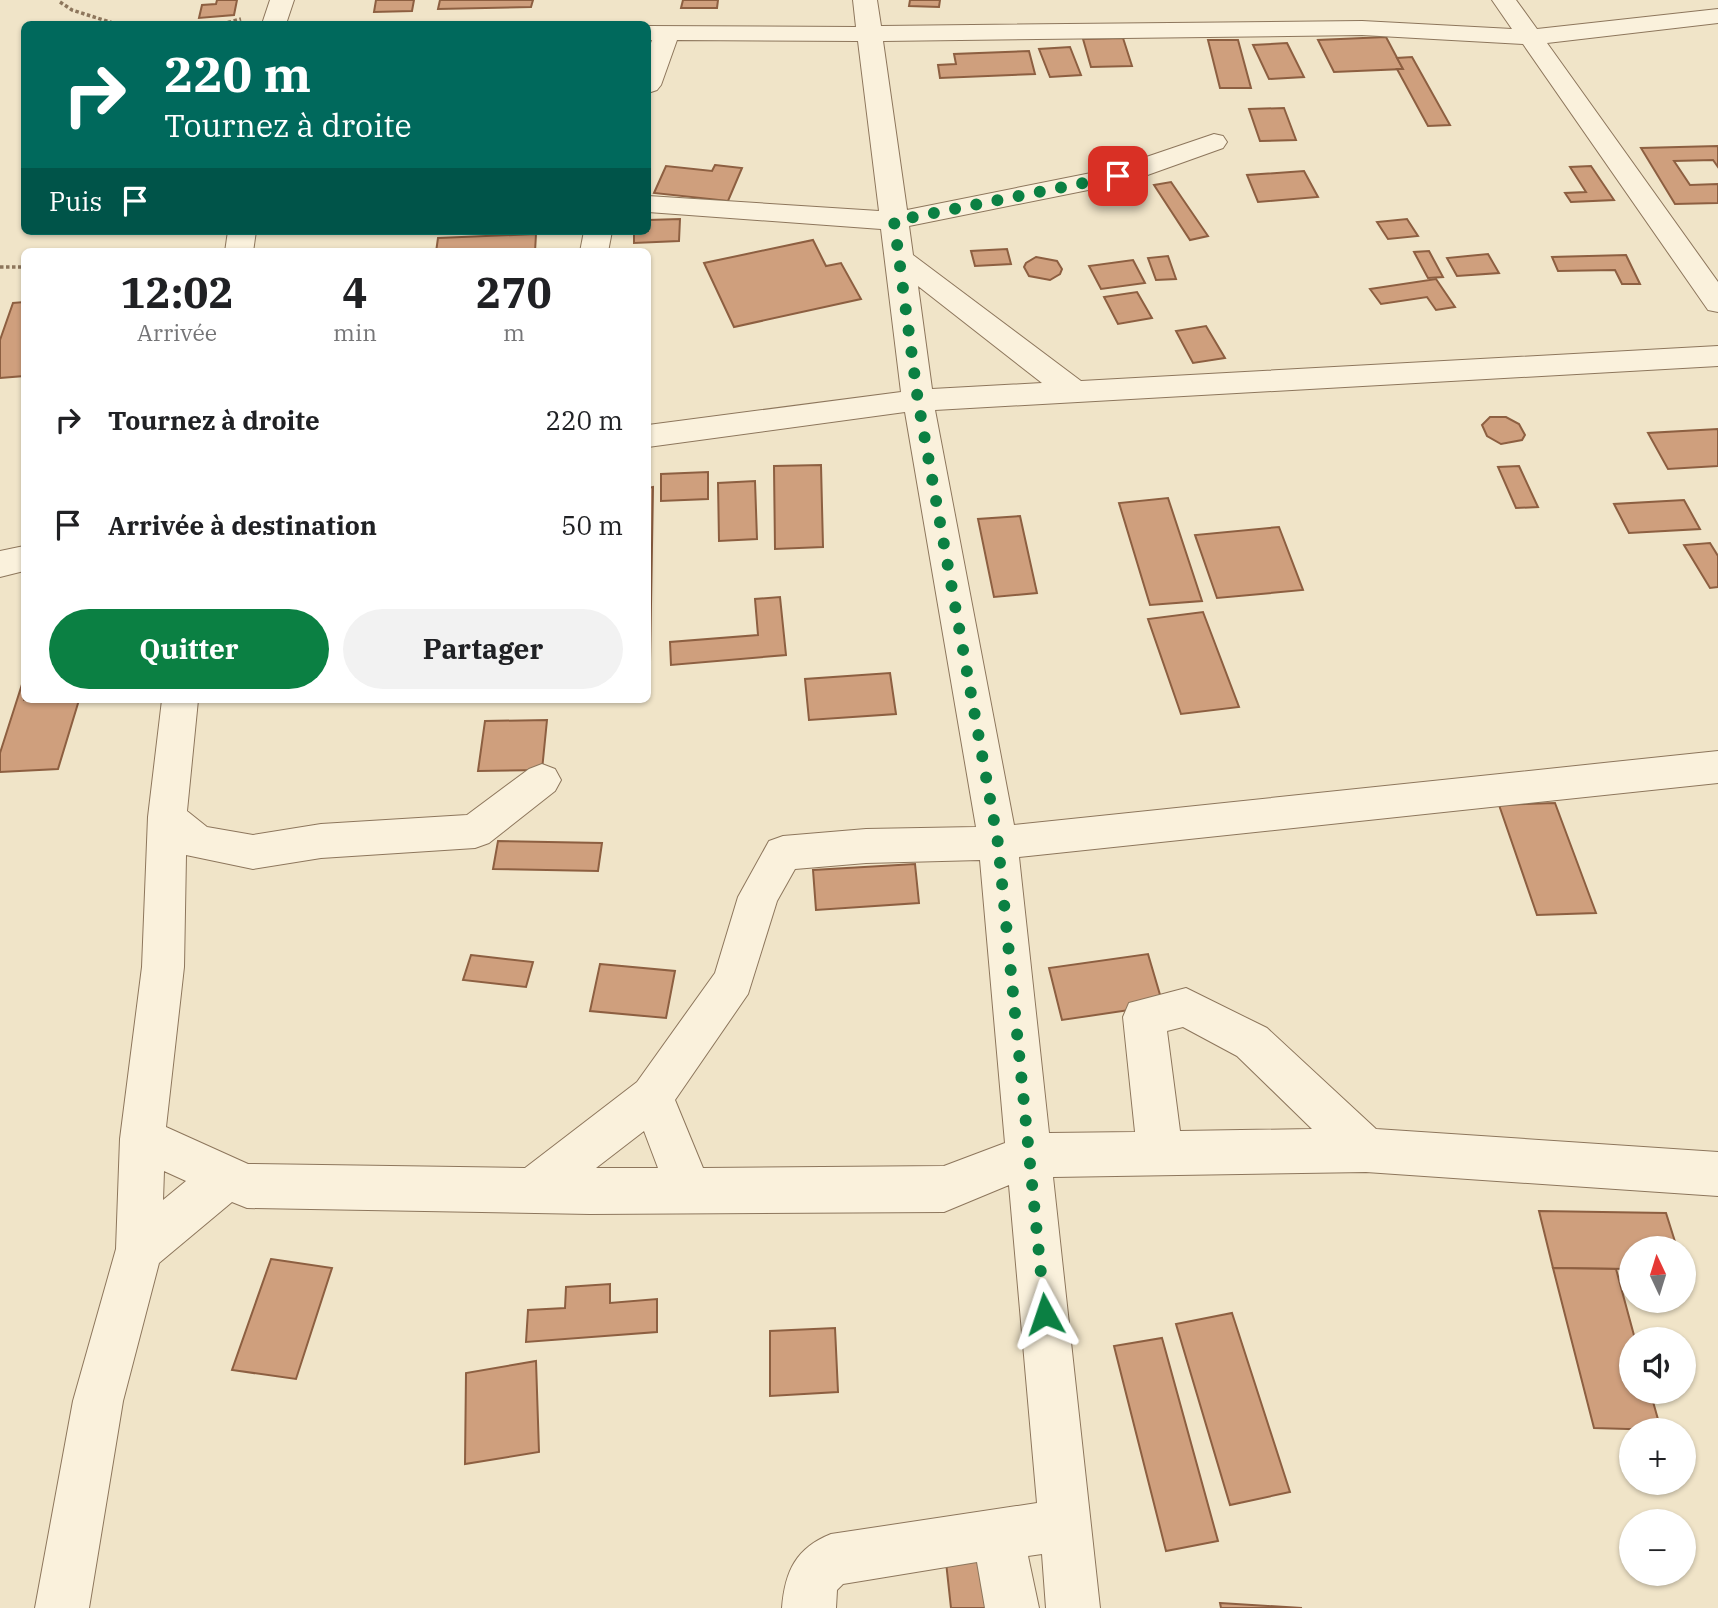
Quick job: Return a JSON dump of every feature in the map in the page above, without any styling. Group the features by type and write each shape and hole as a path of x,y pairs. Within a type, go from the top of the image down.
{"street":[{"path":"275,21 282,0"},
{"path":"1504,0 1718,303"},
{"path":"651,68 657,33 866,17 1362,28 1531,37 1718,16"},
{"path":"866,17 918,401 998,843 1073,1608"},
{"path":"651,204 894,221 1118,176 1214,142"},
{"path":"899,258 1075,392"},
{"path":"651,436 918,401 1718,356"},
{"path":"0,564 21,560"},
{"path":"62,1608 98,1401 139,1248 142,1139 163,967 167,817 180,703"},
{"path":"533,1190 652,1097 733,981 758,897 783,853 866,846 998,843 1718,766"},
{"path":"167,817 197,842 253,852 321,841 475,831 542,780"},
{"path":"1160,1153 1144,1017 1186,1007 1252,1042 1366,1150"},
{"path":"652,1097 690,1190"},
{"path":"142,1139 247,1186 533,1190 944,1189 1029,1156 1366,1150 1718,1174"},
{"path":"139,1248 227,1177"},
{"path":"809,1608 810,1584 818,1569 831,1560 998,1533 1065,1526"},
{"path":"998,1533 1012,1608"}],"path":[{"path":"60,2 72,10 107,21"},
{"path":"0,267 21,267"}],"building":[{"path":"217,0 237,0 234,15 199,18 202,5 216,4"},
{"path":"376,0 414,0 412,11 374,12"},
{"path":"440,0 533,0 531,7 438,9"},
{"path":"683,0 718,0 717,8 681,8"},
{"path":"910,0 940,0 939,7 909,6"},
{"path":"1386,37 1403,69 1334,72 1318,40"},
{"path":"1123,38 1132,66 1091,67 1083,39"},
{"path":"1208,40 1238,40 1251,88 1220,88"},
{"path":"1287,43 1304,77 1269,79 1253,45"},
{"path":"1070,47 1081,75 1050,77 1039,49"},
{"path":"1029,51 1035,74 940,78 938,65 956,64 954,54"},
{"path":"1412,57 1450,125 1428,126 1397,69 1403,69 1397,58"},
{"path":"1284,108 1296,140 1260,141 1249,109"},
{"path":"1718,146 1718,167 1713,160 1674,161 1690,185 1718,184 1718,203 1675,204 1641,148"},
{"path":"715,165 742,168 728,201 654,193 666,166 712,171"},
{"path":"1591,166 1614,200 1571,202 1565,193 1586,192 1570,167"},
{"path":"1304,171 1318,197 1258,202 1247,175"},
{"path":"1135,181 1142,191 1105,197 1099,187"},
{"path":"1171,182 1208,236 1190,240 1154,185"},
{"path":"680,219 679,241 634,243 634,235 651,235 651,220"},
{"path":"1407,219 1418,236 1388,239 1377,222"},
{"path":"536,235 535,248 437,248 438,238"},
{"path":"813,240 826,266 841,263 861,299 734,327 704,263"},
{"path":"1007,249 1011,264 975,266 971,251"},
{"path":"1429,251 1443,277 1428,278 1414,252"},
{"path":"1488,254 1499,273 1457,276 1447,258"},
{"path":"1626,255 1640,284 1622,284 1615,270 1558,271 1552,257"},
{"path":"1168,256 1176,279 1156,280 1148,258"},
{"path":"1036,257 1057,261 1062,269 1060,274 1050,280 1029,276 1024,267"},
{"path":"1133,260 1145,283 1101,289 1089,266"},
{"path":"1436,279 1455,307 1436,310 1427,297 1381,304 1370,289"},
{"path":"1137,292 1152,318 1118,324 1104,297"},
{"path":"21,302 21,376 0,378 0,340 13,303"},
{"path":"1206,326 1225,358 1193,363 1176,331"},
{"path":"1490,417 1506,417 1519,424 1525,435 1522,440 1501,444 1487,436 1482,425"},
{"path":"1718,429 1718,466 1668,469 1648,433"},
{"path":"821,465 823,547 775,549 774,466"},
{"path":"1519,466 1538,507 1516,508 1498,467"},
{"path":"708,472 708,499 661,501 661,474"},
{"path":"755,481 757,539 719,541 718,483"},
{"path":"651,487 653,487 651,604"},
{"path":"1168,498 1202,601 1150,605 1119,503"},
{"path":"1684,500 1700,529 1629,533 1614,504"},
{"path":"1020,516 1037,593 994,597 978,519"},
{"path":"1279,527 1303,590 1217,598 1195,535"},
{"path":"1710,543 1718,556 1718,587 1710,588 1684,545"},
{"path":"780,597 786,655 671,665 670,642 758,635 755,599"},
{"path":"1203,612 1239,707 1181,714 1148,619"},
{"path":"890,673 896,714 809,720 805,679"},
{"path":"21,687 21,703 78,703 58,769 0,772 0,753"},
{"path":"547,720 542,770 478,771 485,721"},
{"path":"1555,803 1596,913 1537,915 1499,805"},
{"path":"498,841 602,843 598,871 493,869"},
{"path":"915,864 919,903 816,910 813,870"},
{"path":"1148,954 1163,1005 1062,1020 1049,968"},
{"path":"471,955 533,962 526,987 463,980"},
{"path":"600,964 675,971 666,1018 590,1011"},
{"path":"1539,1211 1666,1213 1673,1236 1619,1236 1619,1269 1553,1268"},
{"path":"271,1259 332,1268 296,1379 232,1370"},
{"path":"1553,1268 1616,1269 1619,1280 1619,1313 1628,1313 1632,1327 1619,1327 1619,1404 1654,1404 1658,1418 1619,1418 1619,1429 1594,1428"},
{"path":"610,1284 610,1303 657,1299 657,1332 526,1342 528,1310 565,1308 566,1287"},
{"path":"1232,1313 1290,1492 1230,1505 1176,1324"},
{"path":"835,1328 838,1392 770,1396 770,1331"},
{"path":"1162,1338 1218,1541 1166,1551 1114,1346"},
{"path":"536,1361 539,1452 465,1464 466,1373"},
{"path":"990,1559 996,1608 951,1608 946,1562"},
{"path":"1220,1603 1302,1608 1221,1608"}],"route":[{"path":"1045,1314 998,843 918,401 894,221 1118,176"}]}
